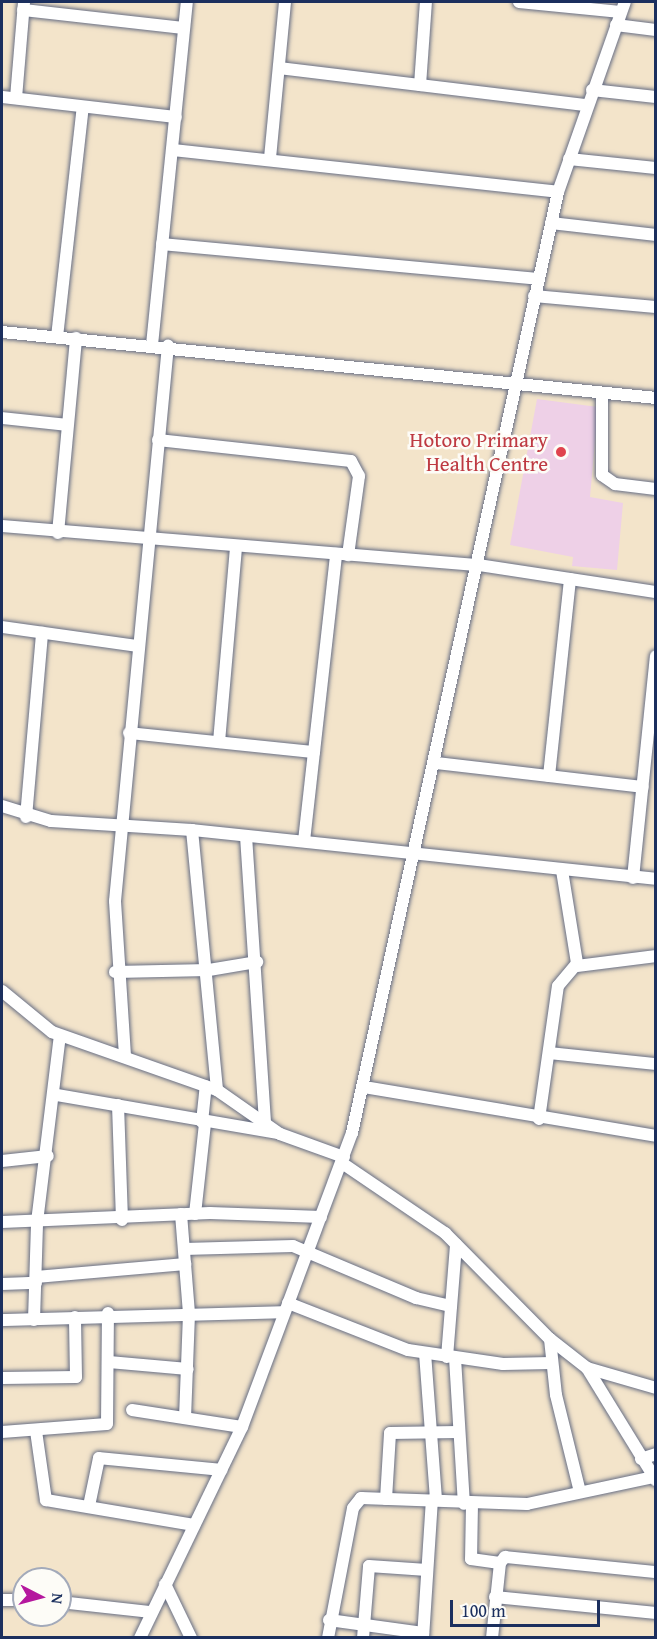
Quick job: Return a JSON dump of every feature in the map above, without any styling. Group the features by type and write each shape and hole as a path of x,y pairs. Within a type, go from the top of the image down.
{"street":[{"path":"152,345 187,2"},
{"path":"270,158 285,2"},
{"path":"420,85 426,2"},
{"path":"140,1638 242,1426 343,1160 364,1086 417,853 537,279 558,192 623,7 519,2"},
{"path":"16,98 24,6 184,28"},
{"path":"616,26 656,30"},
{"path":"279,68 587,105"},
{"path":"592,90 656,97"},
{"path":"2,98 176,117"},
{"path":"57,337 83,107"},
{"path":"173,150 270,158 558,192"},
{"path":"569,159 656,168"},
{"path":"551,223 656,235"},
{"path":"162,244 537,279"},
{"path":"534,296 656,308"},
{"path":"2,332 517,381 602,394 656,398"},
{"path":"58,533 76,338"},
{"path":"125,1056 115,972 120,825 168,346"},
{"path":"602,394 602,475 615,484 656,489"},
{"path":"2,418 67,425"},
{"path":"158,440 351,461 359,476 342,555 314,752 304,841"},
{"path":"2,526 148,541 479,565 656,592"},
{"path":"219,742 236,547"},
{"path":"549,776 570,579"},
{"path":"2,627 138,646"},
{"path":"26,817 42,633"},
{"path":"633,878 643,787 652,740 656,656"},
{"path":"129,733 314,752"},
{"path":"436,764 643,787"},
{"path":"2,806 26,817 304,841 656,879"},
{"path":"192,830 209,970 211,1088 203,1123 195,1214"},
{"path":"246,837 257,962 264,1122"},
{"path":"562,870 577,966"},
{"path":"539,1119 560,981 577,966 656,956"},
{"path":"115,972 209,970 257,962"},
{"path":"2,991 60,1036 125,1056 211,1088 280,1134"},
{"path":"34,1320 37,1222 57,1095 60,1036"},
{"path":"549,1053 656,1064"},
{"path":"364,1086 539,1119 656,1136"},
{"path":"57,1095 203,1123 280,1134 343,1160 456,1244 550,1339 587,1368 641,1459 655,1478 527,1504 468,1504 386,1499 355,1503 329,1620 328,1638"},
{"path":"118,1105 122,1220"},
{"path":"2,1161 48,1156"},
{"path":"2,1222 122,1220 181,1214 321,1218"},
{"path":"181,1214 189,1314 185,1417"},
{"path":"456,1244 451,1306 451,1358 468,1504 471,1559 500,1563"},
{"path":"184,1249 286,1245 416,1298 451,1306"},
{"path":"2,1284 185,1264"},
{"path":"2,1320 34,1320 108,1313 189,1314 286,1307 425,1353 451,1358 551,1363"},
{"path":"2,1431 36,1431 107,1424 108,1313"},
{"path":"2,1378 76,1377 75,1317"},
{"path":"550,1339 551,1363 580,1492"},
{"path":"329,1620 364,1622 423,1635 434,1501 425,1353"},
{"path":"109,1362 188,1369"},
{"path":"587,1368 656,1388"},
{"path":"132,1410 242,1426"},
{"path":"36,1431 45,1499 194,1525"},
{"path":"386,1499 390,1433 458,1432"},
{"path":"641,1459 656,1454"},
{"path":"89,1506 99,1458 221,1470"},
{"path":"492,1638 500,1563 505,1557 656,1572"},
{"path":"363,1638 369,1566 428,1570"},
{"path":"165,1584 191,1638"},
{"path":"495,1597 656,1613"},
{"path":"72,1603 151,1612"}],"shaded area":[{"name":"Hotoro Primary Health Centre","path":"537,399 598,407 590,497 623,503 617,570 572,566 573,557 510,545"}],"place":[{"name":"Hotoro Primary Health Centre","path":"561,452"}]}
